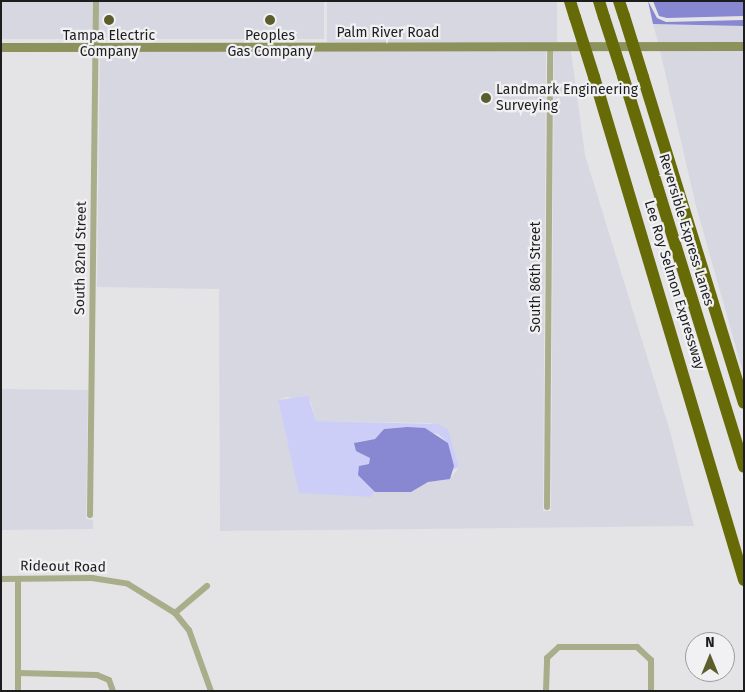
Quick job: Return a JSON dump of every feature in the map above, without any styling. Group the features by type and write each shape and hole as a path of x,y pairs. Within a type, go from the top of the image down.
{"highway":[{"name":"Lee Roy Selmon Expressway","path":"570,1 744,580"},
{"name":"Reversible Express Lanes","path":"599,1 744,467"},
{"path":"619,1 744,403"}],"street":[{"name":"South 82nd Street","path":"90,515 96,1"},
{"name":"Palm River Road","path":"1,47 744,46"},
{"name":"South 86th Street","path":"547,507 550,47"},
{"name":"Rideout Road","path":"1,579 92,578 128,584 175,613"},
{"path":"18,579 18,691"},
{"path":"207,586 175,613 199,651 211,691"},
{"path":"546,691 546,658 559,647 637,647 651,660 651,691"},
{"path":"18,673 97,675 109,680 113,691"}],"shaded area":[{"name":"Tampa Electric Company","path":"1,1 324,1 324,39 1,39"},
{"path":"327,1 557,1 557,42 327,42"},
{"path":"653,24 744,26 744,42 658,42"},
{"path":"546,51 543,511 551,511 554,51 571,51 585,155 670,431 694,526 220,531 219,289 97,287 100,52","holes":["287,397 311,402 316,421 431,423 448,430 459,467 450,479 428,482 411,492 376,491 372,497 299,489 278,400"]},
{"path":"660,51 744,51 744,376 696,206"},
{"path":"1,389 88,390 86,519 93,520 93,529 1,530"},
{"path":"308,396 316,421 437,424 448,429 459,467 453,470 448,443 438,434 407,427 384,429 375,439 356,442 370,458 369,464 359,466 375,491 372,497 299,493 278,400"}],"water":[{"path":"648,1 657,18 666,22 744,20 744,26 653,24"},
{"path":"653,1 744,1 744,16 667,18 659,16"},
{"path":"425,428 448,443 454,466 450,479 428,482 411,492 375,492 358,475 359,466 369,464 370,458 356,451 354,443 375,439 384,429"}],"place":[{"name":"Tampa Electric Company","path":"109,20"},
{"name":"Peoples Gas Company","path":"270,20"},
{"name":"Landmark Engineering Surveying","path":"486,98"}]}
